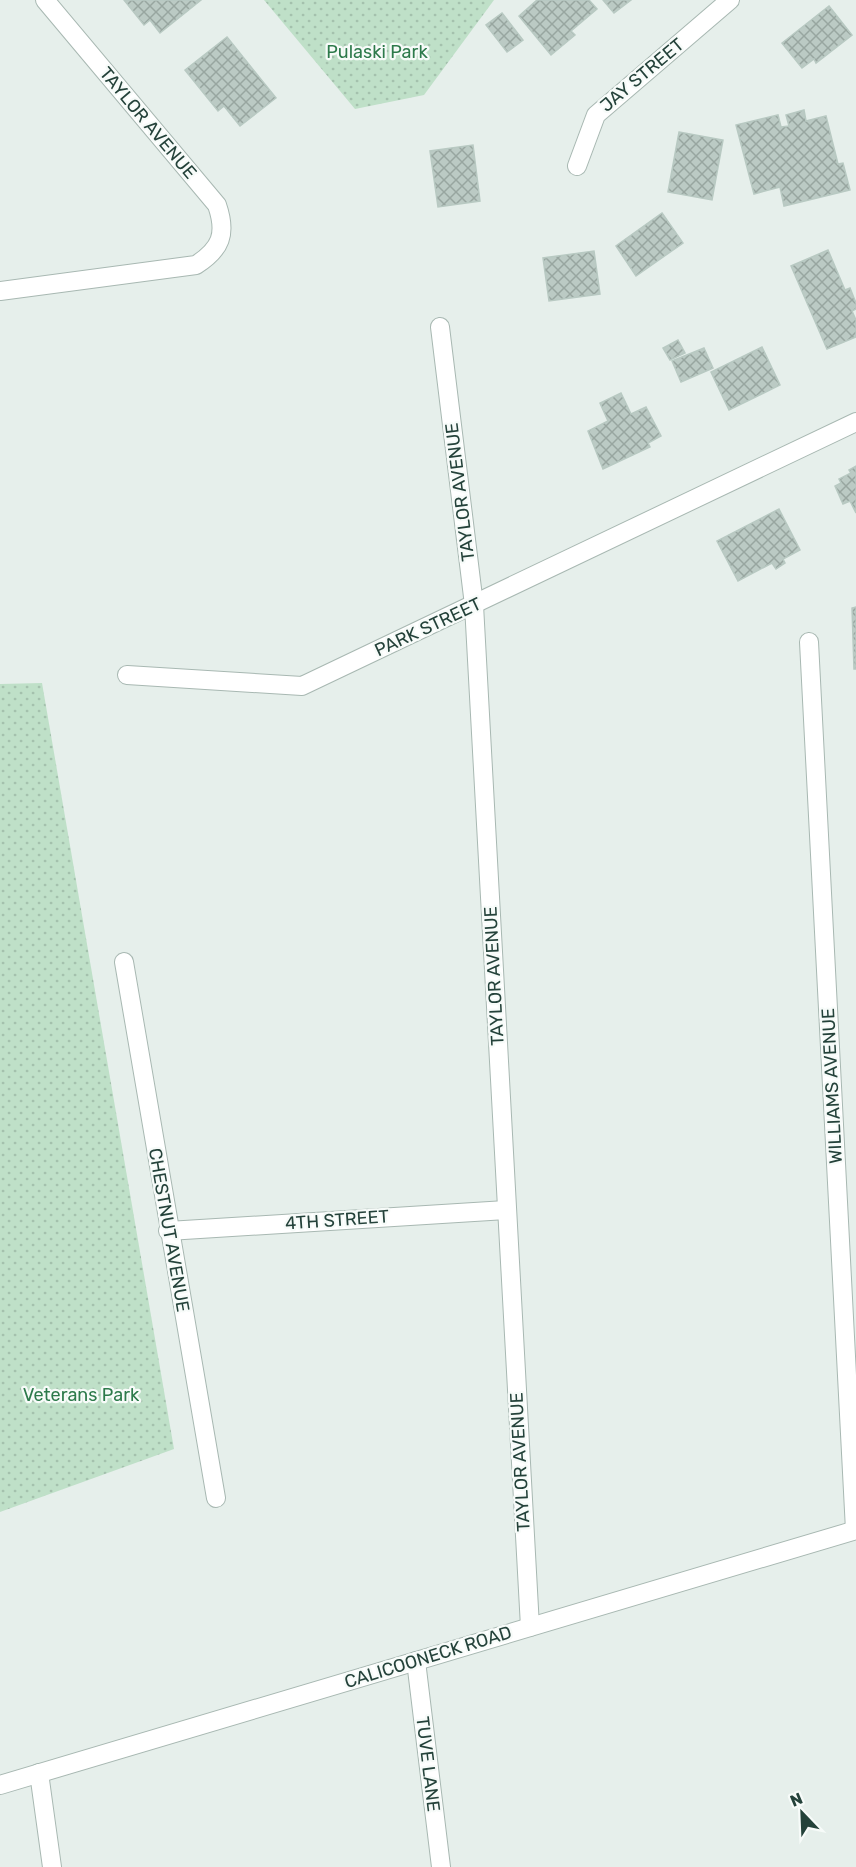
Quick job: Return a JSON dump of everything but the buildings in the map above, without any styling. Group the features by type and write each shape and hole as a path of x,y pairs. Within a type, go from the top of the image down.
{"street":[{"name":"TAYLOR AVENUE","path":"0,291 196,265 212,255 221,238 222,220 217,205 45,0"},
{"name":"JAY STREET","path":"577,166 596,115 730,0"},
{"name":"TAYLOR AVENUE","path":"440,327 474,605 530,1627"},
{"name":"PARK STREET","path":"127,675 302,686 856,423"},
{"name":"WILLIAMS AVENUE","path":"809,642 855,1530"},
{"name":"CHESTNUT AVENUE","path":"124,962 168,1231 216,1498"},
{"name":"4TH STREET","path":"168,1231 506,1210"},
{"name":"CALICOONECK ROAD","path":"0,1785 855,1530"},
{"name":"TUVE LANE","path":"416,1661 441,1867"},
{"path":"39,1773 52,1867"}],"green space":[{"name":"Pulaski Park","path":"264,0 494,0 424,95 355,109"},
{"name":"Veterans Park","path":"42,683 174,1449 0,1512 0,684"}]}
